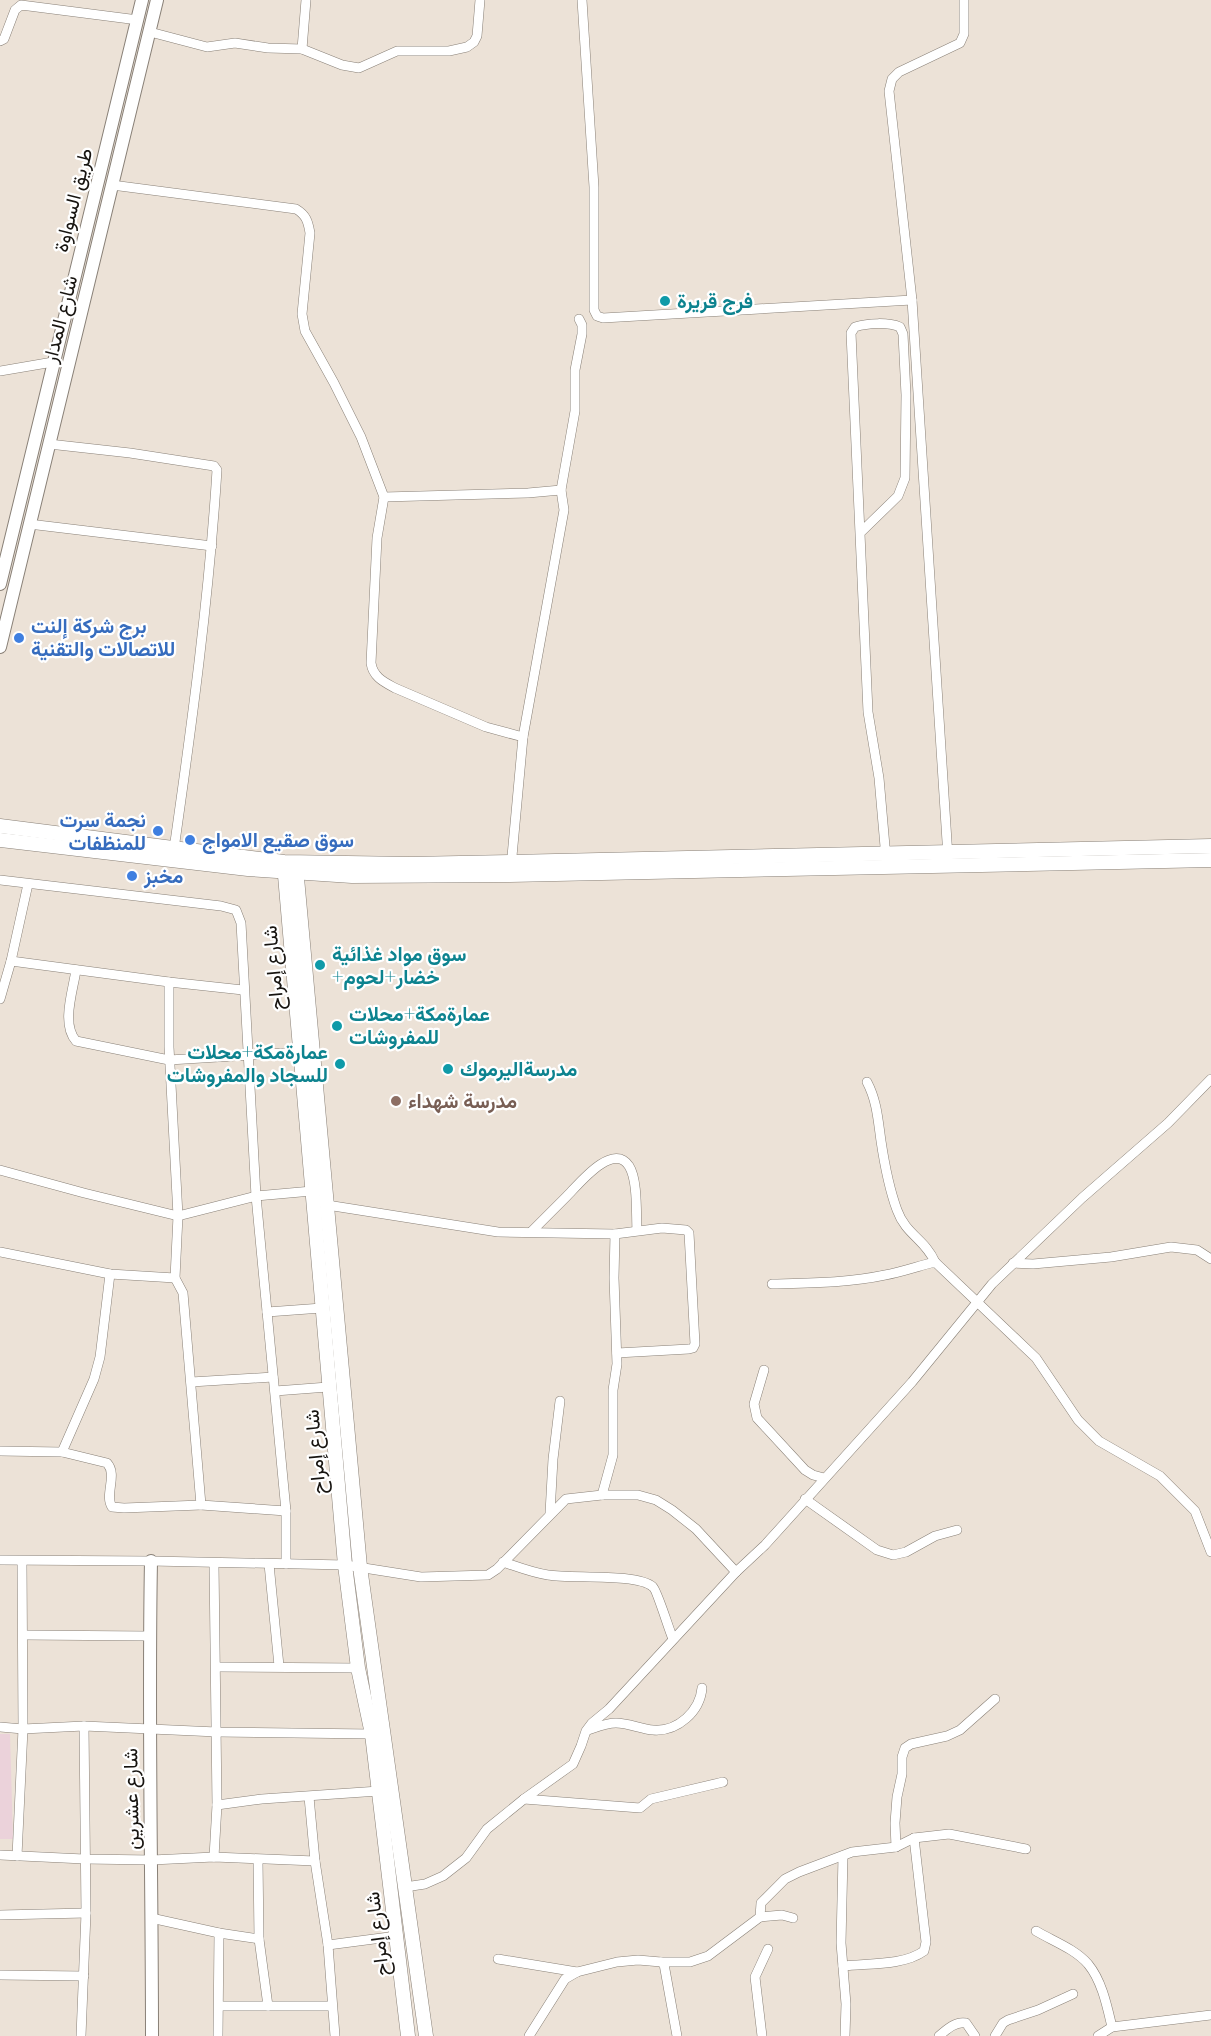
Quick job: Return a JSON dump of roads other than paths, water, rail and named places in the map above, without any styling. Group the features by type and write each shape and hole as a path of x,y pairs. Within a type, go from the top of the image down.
{"main road":[{"path":"0,826 174,849 291,868"},
{"path":"0,840 409,877 511,869 886,860 1211,860"},
{"path":"948,859 1211,846"},
{"name":"شارع إمراح","path":"291,868 300,1052 345,1565 358,1668 372,1734 408,2036"},
{"name":"شارع إمراح","path":"291,868 327,1205 360,1568 426,2036"}],"street":[{"name":"طريق السواوة","path":"0,584 142,0"},
{"name":"شارع المدار","path":"0,647 157,0"},
{"path":"302,49 306,0"},
{"path":"150,32 207,46 235,43 268,48 302,49 350,68 368,65 397,51 449,51 467,47 474,42 477,36 480,0"},
{"path":"582,0 594,187 594,310 597,316 603,318 912,300"},
{"path":"948,859 912,300 890,85 899,72 960,42 964,34 964,0"},
{"path":"0,41 4,39 15,10 21,5 138,20"},
{"path":"112,185 296,209 303,214 308,221 310,233 302,314 305,331 361,437 384,497 377,538 372,670 385,682 406,692 486,727 523,737"},
{"path":"511,869 523,737 564,510 561,490 575,411 575,370 582,334 579,319"},
{"path":"860,533 898,496 905,478 906,395 903,334 900,327 894,324 862,325 855,327 851,333 868,712 879,778 886,860"},
{"path":"0,371 53,362"},
{"path":"49,444 130,453 214,466 217,470 212,546 195,700 174,849"},
{"path":"384,497 561,490"},
{"path":"29,524 212,546"},
{"path":"0,880 221,906 236,910 241,922 256,1196 286,1511 286,1564"},
{"path":"0,999 28,884"},
{"path":"11,961 243,990"},
{"path":"76,970 67,1026 76,1041 169,1060 300,1052"},
{"path":"169,982 169,1060 178,1216 176,1278 183,1293 201,1505"},
{"path":"405,1887 425,1884 443,1876 466,1858 487,1829 524,1798 573,1764 586,1731 592,1723 609,1709 736,1572 765,1545 912,1382 978,1301 1013,1263 1082,1198 1168,1123 1211,1079"},
{"path":"867,1082 878,1112 881,1144 897,1209 905,1227 924,1245 935,1262 1036,1358 1078,1419 1099,1441 1160,1476 1195,1511 1211,1551"},
{"path":"531,1232 586,1174 612,1159 622,1160 633,1177 637,1230"},
{"path":"0,1170 178,1216 256,1196 312,1191"},
{"path":"327,1205 470,1229 516,1233 615,1234 637,1230 679,1228 686,1230 689,1233 695,1344 690,1349 616,1353"},
{"path":"602,1495 613,1455 613,1390 616,1353 615,1234"},
{"path":"1013,1263 1033,1264 1111,1257 1171,1247 1197,1250 1211,1259"},
{"path":"0,1252 110,1274 176,1278"},
{"path":"772,1284 848,1281 885,1275 935,1262"},
{"path":"62,1452 94,1378 100,1357 110,1274"},
{"path":"267,1312 322,1308"},
{"path":"764,1370 754,1404 757,1418 805,1470 824,1478"},
{"path":"190,1382 273,1377"},
{"path":"275,1391 328,1387"},
{"path":"550,1513 553,1459 560,1401"},
{"path":"0,1451 62,1452 107,1463 110,1466 109,1502 112,1507 201,1505 286,1511"},
{"path":"0,1560 345,1565 421,1577 488,1575 566,1499 602,1495 638,1495 656,1500 672,1509 696,1529 736,1572"},
{"path":"805,1500 877,1550 893,1555 906,1552 935,1536 957,1530"},
{"path":"17,1856 23,1729 22,1561"},
{"name":"شارع عشرين","path":"151,1561 149,1729 152,2036"},
{"path":"503,1562 546,1575 622,1579 651,1585 656,1589 664,1620 673,1639"},
{"path":"214,1564 218,1805 214,1857"},
{"path":"269,1564 279,1666"},
{"path":"23,1635 149,1636"},
{"path":"217,1667 358,1668"},
{"path":"586,1731 603,1724 617,1723 654,1730 666,1729 679,1724 695,1710 701,1700 702,1688"},
{"path":"896,1847 896,1806 905,1748 911,1743 947,1736 960,1730 995,1699"},
{"path":"81,2036 86,1913 84,1726"},
{"path":"0,1727 23,1729 84,1726 217,1732 372,1734"},
{"path":"524,1798 640,1808 651,1799 723,1782"},
{"path":"218,1805 262,1799 379,1791"},
{"path":"309,1797 315,1861 328,1945 335,2036"},
{"path":"760,1917 761,1903 785,1879 843,1856 866,1850 896,1847 914,1838 949,1834 1026,1849"},
{"path":"843,1966 897,1960 918,1956 924,1952 926,1942 914,1838"},
{"path":"0,1855 84,1859 152,1860 214,1857 315,1861"},
{"path":"843,1856 841,1943 846,2004 845,2036"},
{"path":"258,1860 259,1939 268,2007"},
{"path":"0,1915 86,1913"},
{"path":"529,2036 565,1979 577,1972 617,1962 638,1960 690,1962 708,1956 760,1917 782,1915 793,1918"},
{"path":"151,1918 259,1939"},
{"path":"1036,1931 1080,1957 1089,1965 1106,2002 1112,2026"},
{"path":"218,2036 219,1933"},
{"path":"328,1945 397,1936"},
{"path":"760,2035 755,1977 768,1949"},
{"path":"498,1959 577,1972"},
{"path":"661,1962 664,1964 667,1976 677,2036"},
{"path":"0,1975 84,1976"},
{"path":"995,2036 1003,2023 1008,2020 1038,2010 1073,1994"},
{"path":"220,2006 332,2007"},
{"path":"1098,2036 1112,2026 1211,2015"},
{"path":"939,2036 962,2022 966,2023 975,2036"}],"place":[{"name":"فرج قريرة","path":"665,301"},
{"name":"برج شركة إلنت للاتصالات والتقنية","path":"19,638"},
{"name":"نجمة سرت للمنظفات","path":"158,831"},
{"name":"سوق صقيع الامواج","path":"190,840"},
{"name":"مخبز","path":"132,876"},
{"name":"سوق مواد غذائية +خضار+لحوم","path":"320,965"},
{"name":"عمارةمكة+محلات للمفروشات","path":"337,1026"},
{"name":"عمارةمكة+محلات للسجاد والمفروشات","path":"340,1064"},
{"name":"مدرسةاليرموك","path":"448,1069"},
{"name":"مدرسة شهداء","path":"396,1101"}]}
